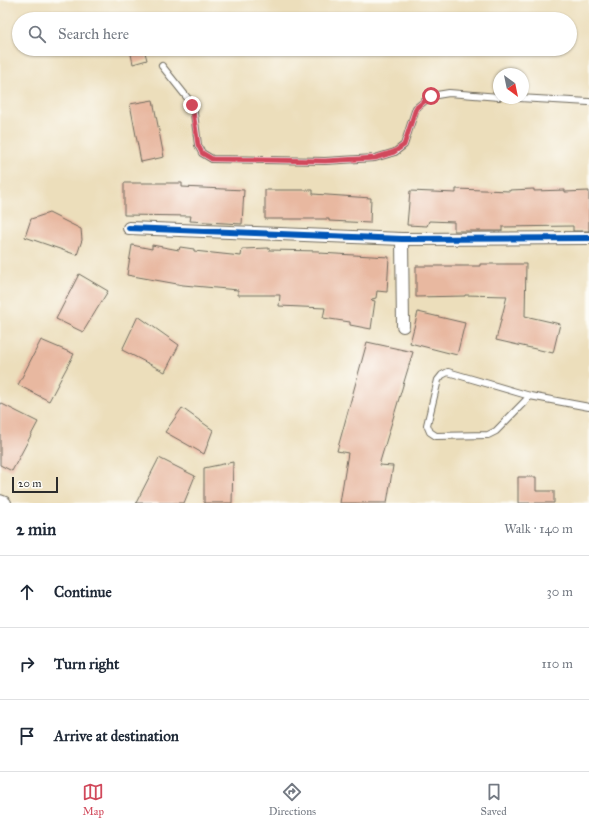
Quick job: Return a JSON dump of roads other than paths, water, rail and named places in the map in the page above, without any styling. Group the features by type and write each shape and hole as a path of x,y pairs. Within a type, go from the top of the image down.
{"street":[{"path":"130,228 402,239 589,238"},
{"path":"402,239 403,326"},
{"path":"0,501 5,503"}],"lane":[{"path":"162,66 192,105 198,145 202,153 212,159 325,161 375,158 394,152 404,145 416,108 431,96 449,93 493,96"},
{"path":"529,99 589,102"},
{"path":"530,396 496,431 488,436 436,436 430,432 427,425 438,380 442,374 448,372 530,396 589,407"}]}
